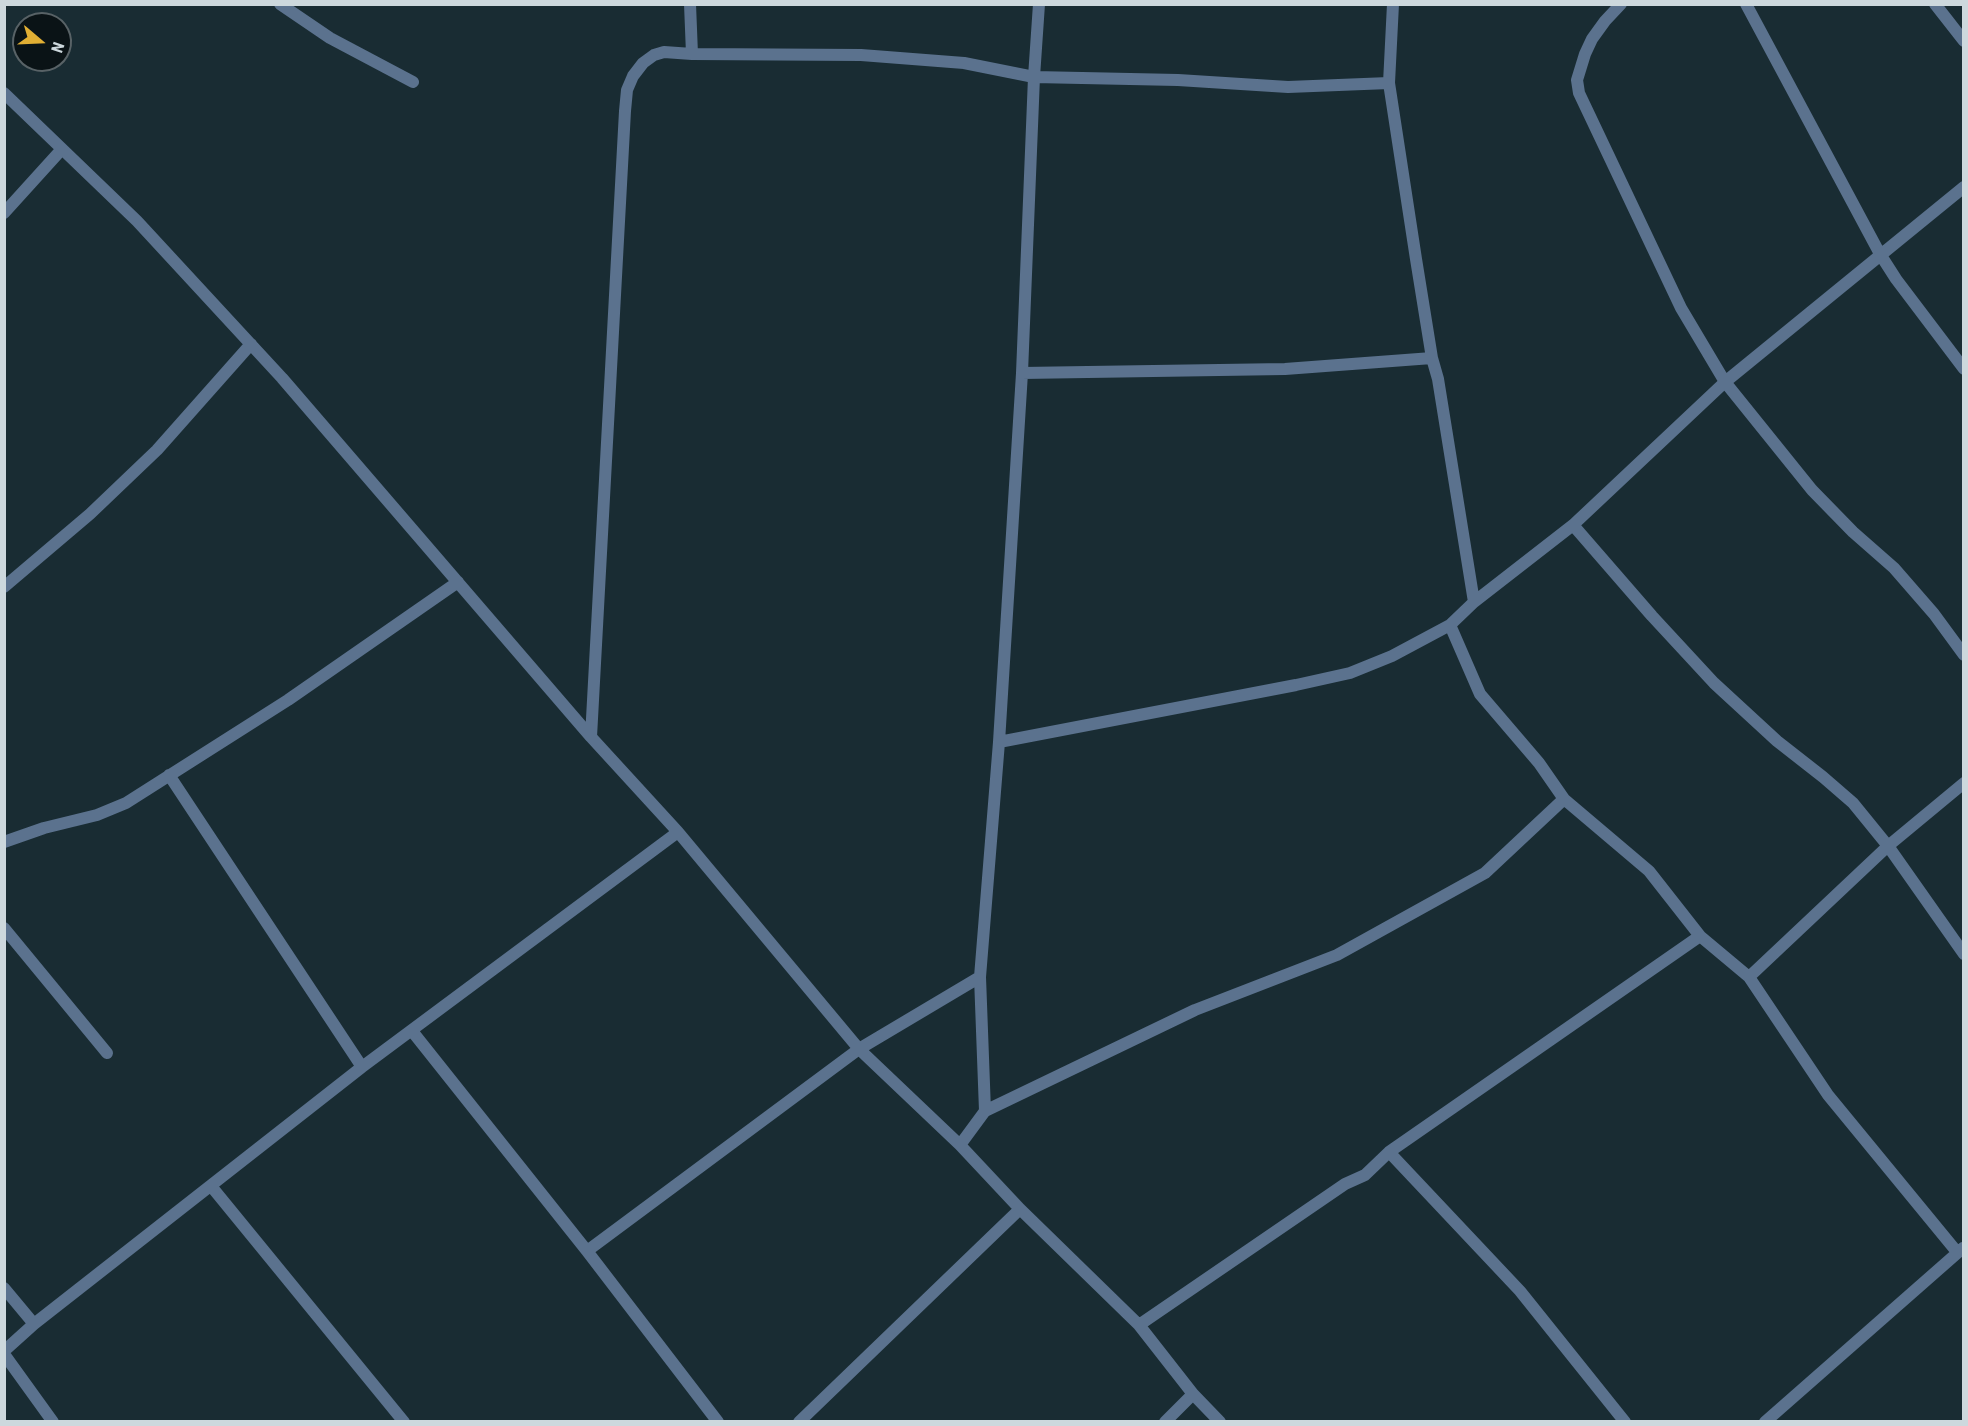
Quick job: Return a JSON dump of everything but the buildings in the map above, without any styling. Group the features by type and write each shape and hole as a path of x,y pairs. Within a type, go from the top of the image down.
{"street":[{"path":"280,4 330,38 413,82"},
{"path":"690,4 692,54"},
{"path":"984,1111 980,977 999,742 1022,373 1039,4"},
{"path":"1393,4 1389,83 1432,358 1438,379 1474,602"},
{"path":"1621,4 1592,39 1577,80 1580,93 1681,308 1725,382 1812,490 1853,532 1894,568 1934,614 1964,655"},
{"path":"1746,4 1880,254 1896,279 1964,369"},
{"path":"1935,4 1964,41"},
{"path":"591,736 627,90 633,76 643,63 654,55 664,52 861,55 964,63 1034,77 1178,80 1288,87 1389,83"},
{"path":"4,93 137,221 251,344 591,736 678,832 859,1049 960,1145 1020,1209 1139,1325 1193,1394 1220,1422"},
{"path":"4,213 62,149"},
{"path":"999,742 1285,688 1350,673 1392,656 1450,625 1474,602 1573,525 1725,382 1964,187"},
{"path":"4,586 90,514 157,450 251,344"},
{"path":"1022,373 1285,369 1432,358"},
{"path":"1573,525 1714,683 1778,741 1853,803 1888,846 1964,954"},
{"path":"4,842 44,828 98,814 126,803 288,700 458,582"},
{"path":"1450,625 1480,694 1539,763 1564,799 1649,871 1700,936 1749,977 1828,1095 1960,1250 1765,1422"},
{"path":"169,775 362,1067"},
{"path":"1749,977 1888,846 1964,783"},
{"path":"960,1145 984,1111 1195,1010 1337,955 1485,873 1564,799"},
{"path":"54,1422 4,1352 34,1324 362,1067 678,832"},
{"path":"4,928 107,1053"},
{"path":"1139,1325 1345,1184 1365,1175 1389,1152 1700,936"},
{"path":"587,1251 859,1049 980,977"},
{"path":"412,1031 587,1251 718,1422"},
{"path":"1389,1152 1520,1291 1625,1422"},
{"path":"211,1185 404,1422"},
{"path":"799,1422 1020,1209"},
{"path":"4,1288 34,1324"},
{"path":"1165,1422 1193,1394"}]}
